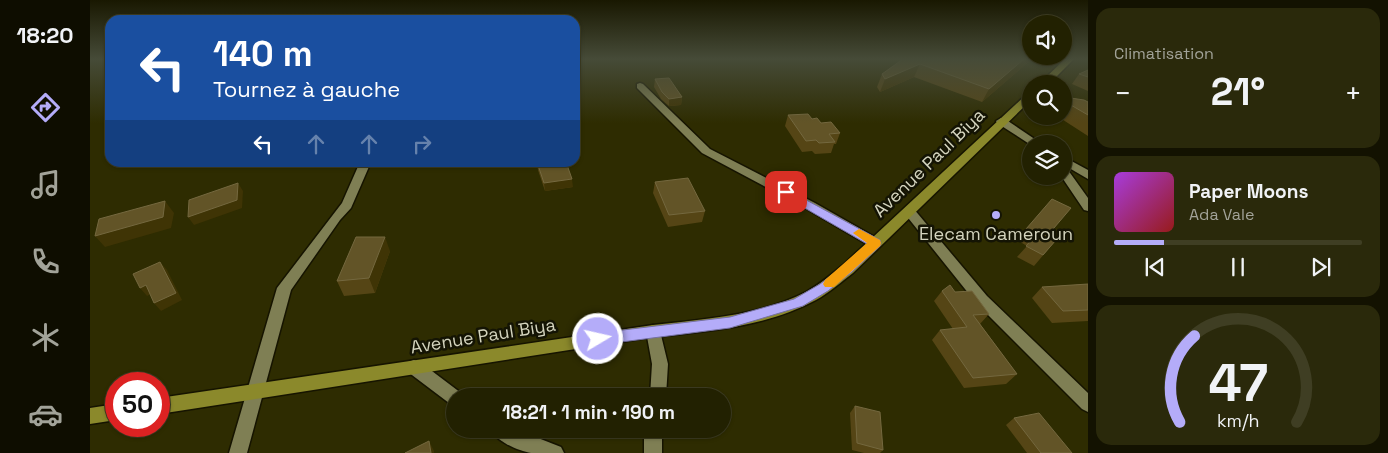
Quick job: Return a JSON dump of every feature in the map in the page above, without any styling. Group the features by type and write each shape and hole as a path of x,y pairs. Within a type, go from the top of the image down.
{"main road":[{"name":"Avenue Paul Biya","path":"170,404 653,331 730,322 798,303 824,288 848,269 1022,103"},
{"path":"90,416 105,414"}],"street":[{"path":"640,86 706,151 811,206 875,243"},
{"path":"1001,122 1022,135"},
{"path":"1072,165 1087,175"},
{"path":"238,453 284,288 336,217 347,205 363,167"},
{"path":"1072,184 1088,207"},
{"path":"909,211 982,300 1088,404"},
{"path":"653,331 660,364 658,388"},
{"path":"414,367 446,391"},
{"path":"514,438 555,453"},
{"path":"653,438 653,453"}],"building":[{"path":"656,80 670,80 682,97 669,99 662,92"},
{"path":"965,80 999,80 989,89"},
{"path":"1072,98 1088,102 1088,115 1072,106"},
{"path":"808,114 812,119 817,118 821,123 831,122 840,133 829,134 835,142 819,143 816,140 806,141 788,115"},
{"path":"539,167 568,167 572,179 544,183"},
{"path":"688,178 705,211 669,215 655,182"},
{"path":"238,183 237,200 188,217 189,200"},
{"path":"1052,199 1071,208 1048,235 1056,240 1043,255 1026,246 1036,235 1026,229"},
{"path":"165,201 163,217 95,236 99,219"},
{"path":"356,237 385,237 369,278 337,281"},
{"path":"160,262 176,293 154,303 146,285 140,288 133,274"},
{"path":"1088,284 1088,310 1063,311 1042,287"},
{"path":"950,285 955,292 972,291 989,314 973,315 1017,374 973,378 940,330 967,327 942,291"},
{"path":"855,406 880,412 883,450 857,443"},
{"path":"1039,413 1072,453 1041,453 1014,418"},
{"path":"429,441 431,453 405,453"}],"slow traffic":[{"path":"829,284 875,243 859,233"}],"place":[{"name":"Elecam Cameroun","path":"996,215"}],"route":[{"path":"598,339 730,322 798,303 824,288 848,269 875,243 786,192"}]}
